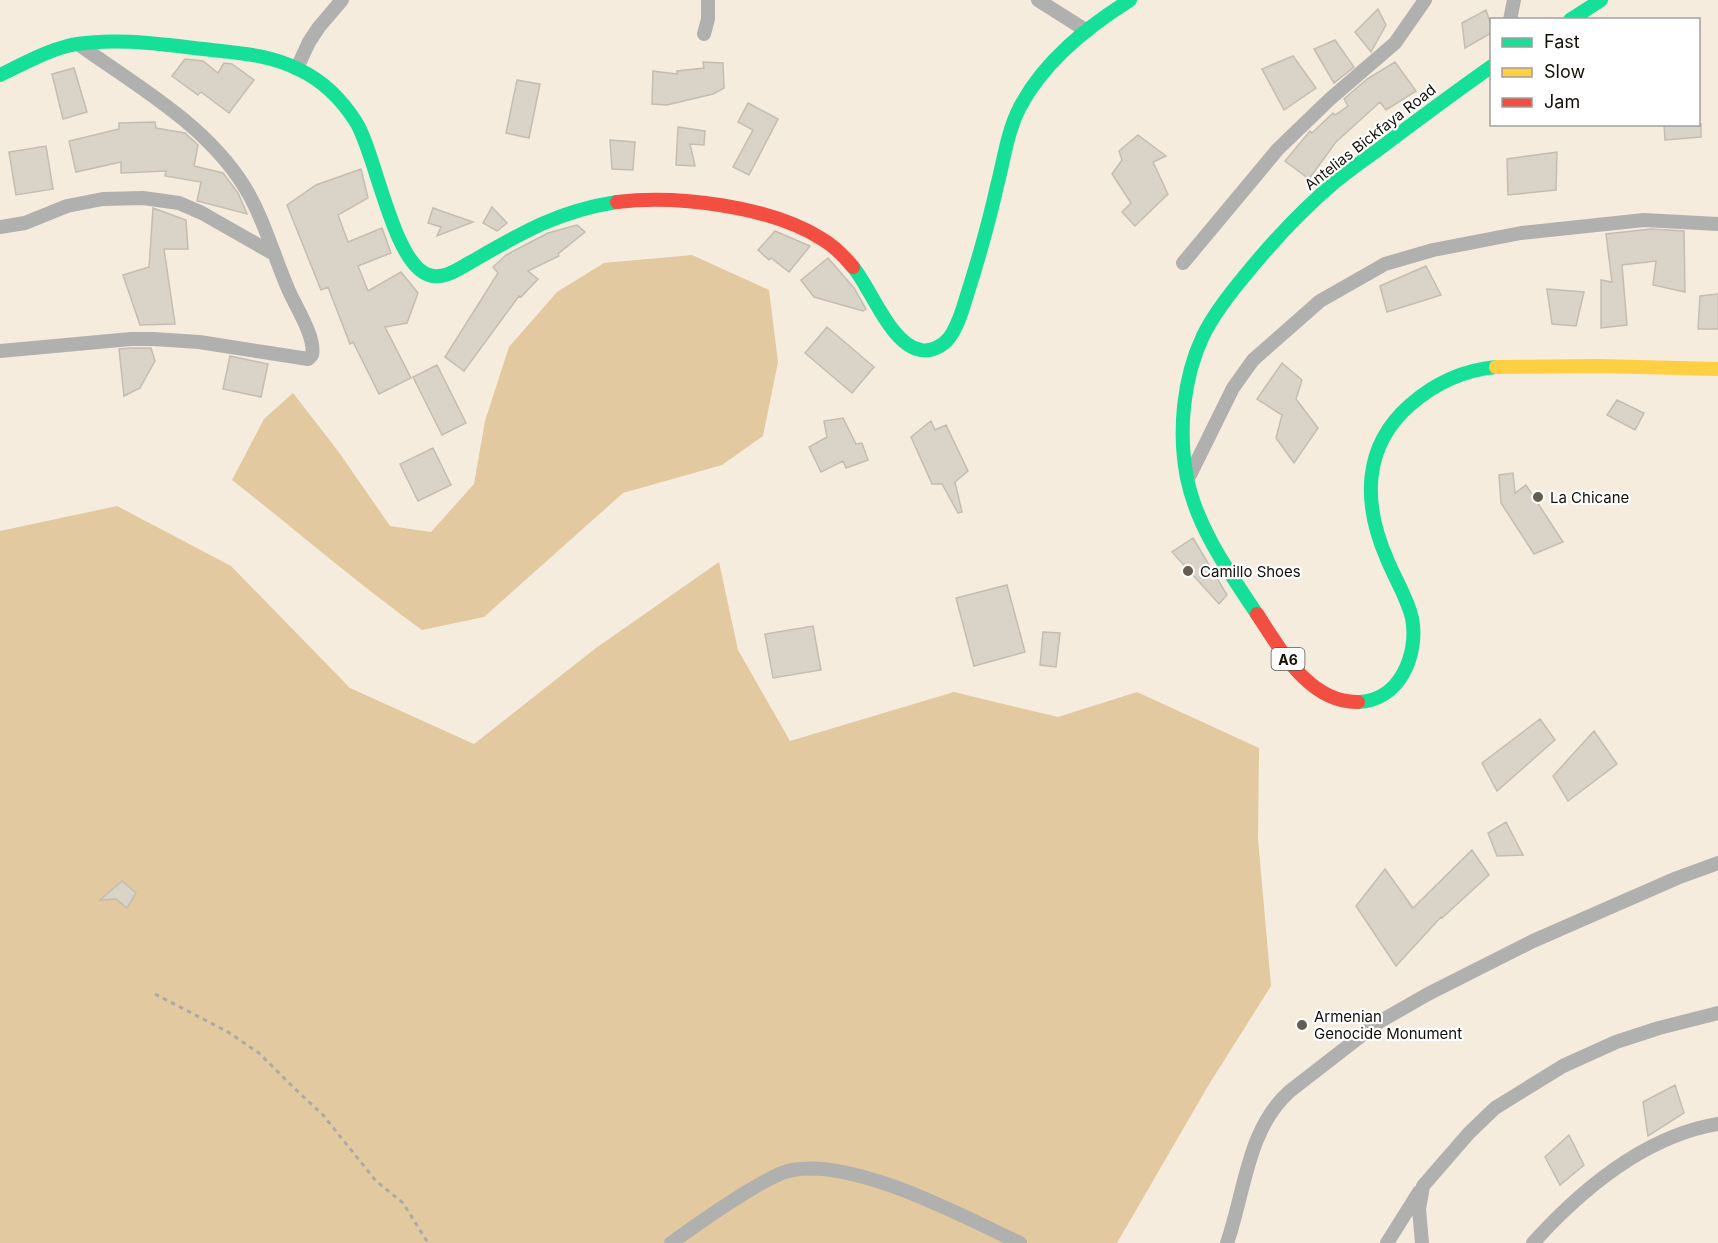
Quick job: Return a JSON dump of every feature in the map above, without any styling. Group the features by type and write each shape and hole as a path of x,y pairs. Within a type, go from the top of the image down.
{"main road":[{"path":"0,75 50,53 78,44 127,41 272,58 297,68 321,82 357,124 369,150 401,244 422,273 436,277 450,274 531,228 554,218 590,208 620,202 648,201 728,207 765,216 822,238 857,272 897,334 910,348 922,352 932,350 949,340 961,312 980,260 1006,146 1024,101 1058,56 1087,31 1130,0"},
{"path":"1573,18 1601,0"},
{"name":"Antelias Bickfaya Road","path":"1490,67 1329,186 1284,230 1226,299 1200,343 1184,415 1182,440 1188,480 1206,530 1283,654 1310,683 1330,698 1352,704 1371,702 1401,680 1411,658 1414,635 1412,618 1382,548 1371,495 1371,475 1379,446 1393,422 1413,401 1444,380 1472,370 1514,366 1639,366 1718,369"}],"street":[{"path":"297,68 314,34 342,0"},
{"path":"704,34 708,19 708,0"},
{"path":"1038,0 1087,31"},
{"path":"1183,263 1278,149 1330,99 1395,43 1425,0"},
{"path":"1510,18 1514,0"},
{"path":"0,351 153,339 199,342 308,359 312,355 312,343 245,188 214,147 190,125 78,44"},
{"path":"0,227 25,223 67,206 103,199 143,198 179,203 202,213 274,254"},
{"path":"1188,480 1233,387 1253,360 1320,301 1385,264 1433,250 1521,233 1644,220 1718,224"},
{"path":"1227,1243 1237,1215 1248,1166 1270,1113 1279,1100 1359,1036 1428,994 1533,941 1677,878 1718,863"},
{"path":"1387,1243 1424,1185 1469,1132 1495,1108 1563,1066 1616,1042 1718,1013"},
{"path":"1533,1243 1557,1216 1620,1166 1666,1139 1718,1124"},
{"path":"671,1243 761,1183 791,1170 815,1168 841,1170 891,1186 928,1200 1020,1243"},
{"path":"1422,1243 1419,1209 1424,1185"}],"path":[{"path":"155,994 228,1032 259,1053 323,1115 376,1180 403,1203 428,1243"}],"shaded area":[{"path":"692,255 769,290 778,362 763,436 722,465 623,493 484,617 422,630 232,480 264,419 293,393 338,451 390,526 431,532 474,484 485,421 509,347 557,292 604,263"},
{"path":"117,506 231,566 350,688 474,744 596,648 719,562 738,650 790,741 954,692 1058,717 1137,692 1259,748 1258,839 1271,986 1208,1086 1117,1243 0,1243 0,531"}],"building":[{"path":"1378,9 1386,25 1371,52 1355,32"},
{"path":"1486,10 1490,22 1490,34 1465,48 1462,23"},
{"path":"1335,40 1354,67 1334,83 1314,49"},
{"path":"1293,56 1316,88 1284,110 1262,69"},
{"path":"185,59 203,61 218,73 224,63 232,64 254,80 229,113 201,92 198,95 172,76"},
{"path":"703,62 723,63 724,88 713,94 667,105 652,104 653,71 677,74 677,71 704,68"},
{"path":"1395,62 1416,91 1386,110 1380,102 1336,142 1309,179 1285,161 1310,131 1312,133 1333,113 1335,115 1348,106 1344,99 1367,79"},
{"path":"74,68 87,112 63,119 52,74"},
{"path":"517,80 540,84 529,138 506,133"},
{"path":"748,103 778,119 749,175 733,167 753,130 738,122"},
{"path":"155,122 156,128 185,133 198,145 194,166 223,173 238,193 247,214 197,201 201,182 165,176 166,171 121,173 121,162 76,172 69,141 119,129 119,123"},
{"path":"1701,124 1701,137 1665,140 1664,126 1700,126"},
{"path":"678,127 705,131 704,145 690,144 695,166 676,165"},
{"path":"1138,135 1166,156 1153,162 1168,194 1135,226 1122,212 1131,203 1112,174 1122,160 1119,151"},
{"path":"610,140 635,142 633,170 612,169"},
{"path":"46,146 53,189 16,195 9,152"},
{"path":"1557,152 1556,190 1508,195 1507,159"},
{"path":"361,169 368,198 338,215 348,242 382,228 391,253 358,266 368,291 401,272 418,293 407,323 385,327 411,378 379,394 353,342 350,344 328,287 321,290 287,205 316,185"},
{"path":"492,207 507,223 497,231 483,223"},
{"path":"153,208 186,220 188,249 164,249 175,324 140,325 123,275 149,267"},
{"path":"433,208 473,222 437,236 441,227 428,223"},
{"path":"577,225 585,232 558,254 559,256 528,271 538,279 521,297 519,296 464,371 445,357 498,273 493,267 506,255 548,233"},
{"path":"1651,229 1684,231 1685,292 1653,285 1656,261 1622,265 1627,325 1601,328 1601,280 1612,282 1606,234"},
{"path":"775,231 810,246 789,272 758,250"},
{"path":"828,258 854,288 866,309 863,311 814,297 801,280"},
{"path":"1426,266 1441,295 1387,312 1380,286"},
{"path":"1547,289 1584,292 1576,326 1552,324"},
{"path":"1718,294 1718,329 1698,329 1700,296"},
{"path":"827,327 874,367 852,393 805,353"},
{"path":"151,348 155,361 140,388 124,396 119,349"},
{"path":"230,356 268,364 261,397 223,389"},
{"path":"1282,363 1302,380 1296,399 1318,428 1294,463 1276,438 1282,415 1257,399"},
{"path":"437,365 466,423 442,435 413,377"},
{"path":"1617,400 1644,413 1635,430 1607,415"},
{"path":"843,418 856,444 862,443 868,460 846,468 843,461 821,472 809,447 827,437 824,421"},
{"path":"931,421 935,430 946,425 968,471 955,482 962,512 958,513 942,484 932,484 911,437"},
{"path":"433,448 451,485 418,501 400,464"},
{"path":"1513,473 1515,493 1526,485 1563,542 1534,554 1501,503 1499,475"},
{"path":"1193,538 1227,595 1219,604 1172,552"},
{"path":"1007,585 1025,652 974,666 956,598"},
{"path":"813,626 821,670 773,678 765,634"},
{"path":"1043,632 1060,633 1056,667 1040,665"},
{"path":"1540,719 1555,740 1497,791 1482,763"},
{"path":"1594,731 1617,764 1568,801 1553,776"},
{"path":"1506,822 1523,855 1497,856 1488,833"},
{"path":"1472,850 1489,875 1441,917 1396,966 1356,906 1385,869 1413,908"},
{"path":"122,881 136,893 127,908 116,899 100,900"},
{"path":"1675,1085 1684,1113 1648,1136 1643,1102"},
{"path":"1569,1135 1584,1165 1560,1185 1545,1157"}],"traffic: fast":[{"path":"853,267 891,328 910,346 929,350 946,341 955,327 964,304 987,226 1009,136 1020,107 1041,75 1068,46 1130,0"},
{"path":"1573,18 1601,0"},
{"path":"0,75 35,58 71,45 120,41 265,57 300,70 331,92 356,122 371,158 395,230 405,251 416,267 429,275 440,276 451,273 558,217 617,202"},
{"path":"1257,614 1225,566 1206,532 1187,478 1183,442 1184,406 1196,352 1207,327 1235,288 1278,237 1312,203 1351,169 1490,67"},
{"path":"1358,702 1373,700 1385,694 1395,684 1409,660 1413,632 1410,610 1387,559 1374,518 1371,497 1375,458 1394,421 1429,390 1461,375 1496,367"}],"traffic: slow":[{"path":"1496,367 1599,366 1718,369"}],"traffic: jam":[{"path":"617,202 641,200 695,202 777,218 822,239 853,267"},
{"path":"1257,614 1287,658 1311,684 1325,694 1341,700 1358,702"}],"place":[{"name":"La Chicane","path":"1538,497"},
{"name":"Camillo Shoes","path":"1188,571"},
{"name":"Armenian Genocide Monument","path":"1302,1025"}]}
